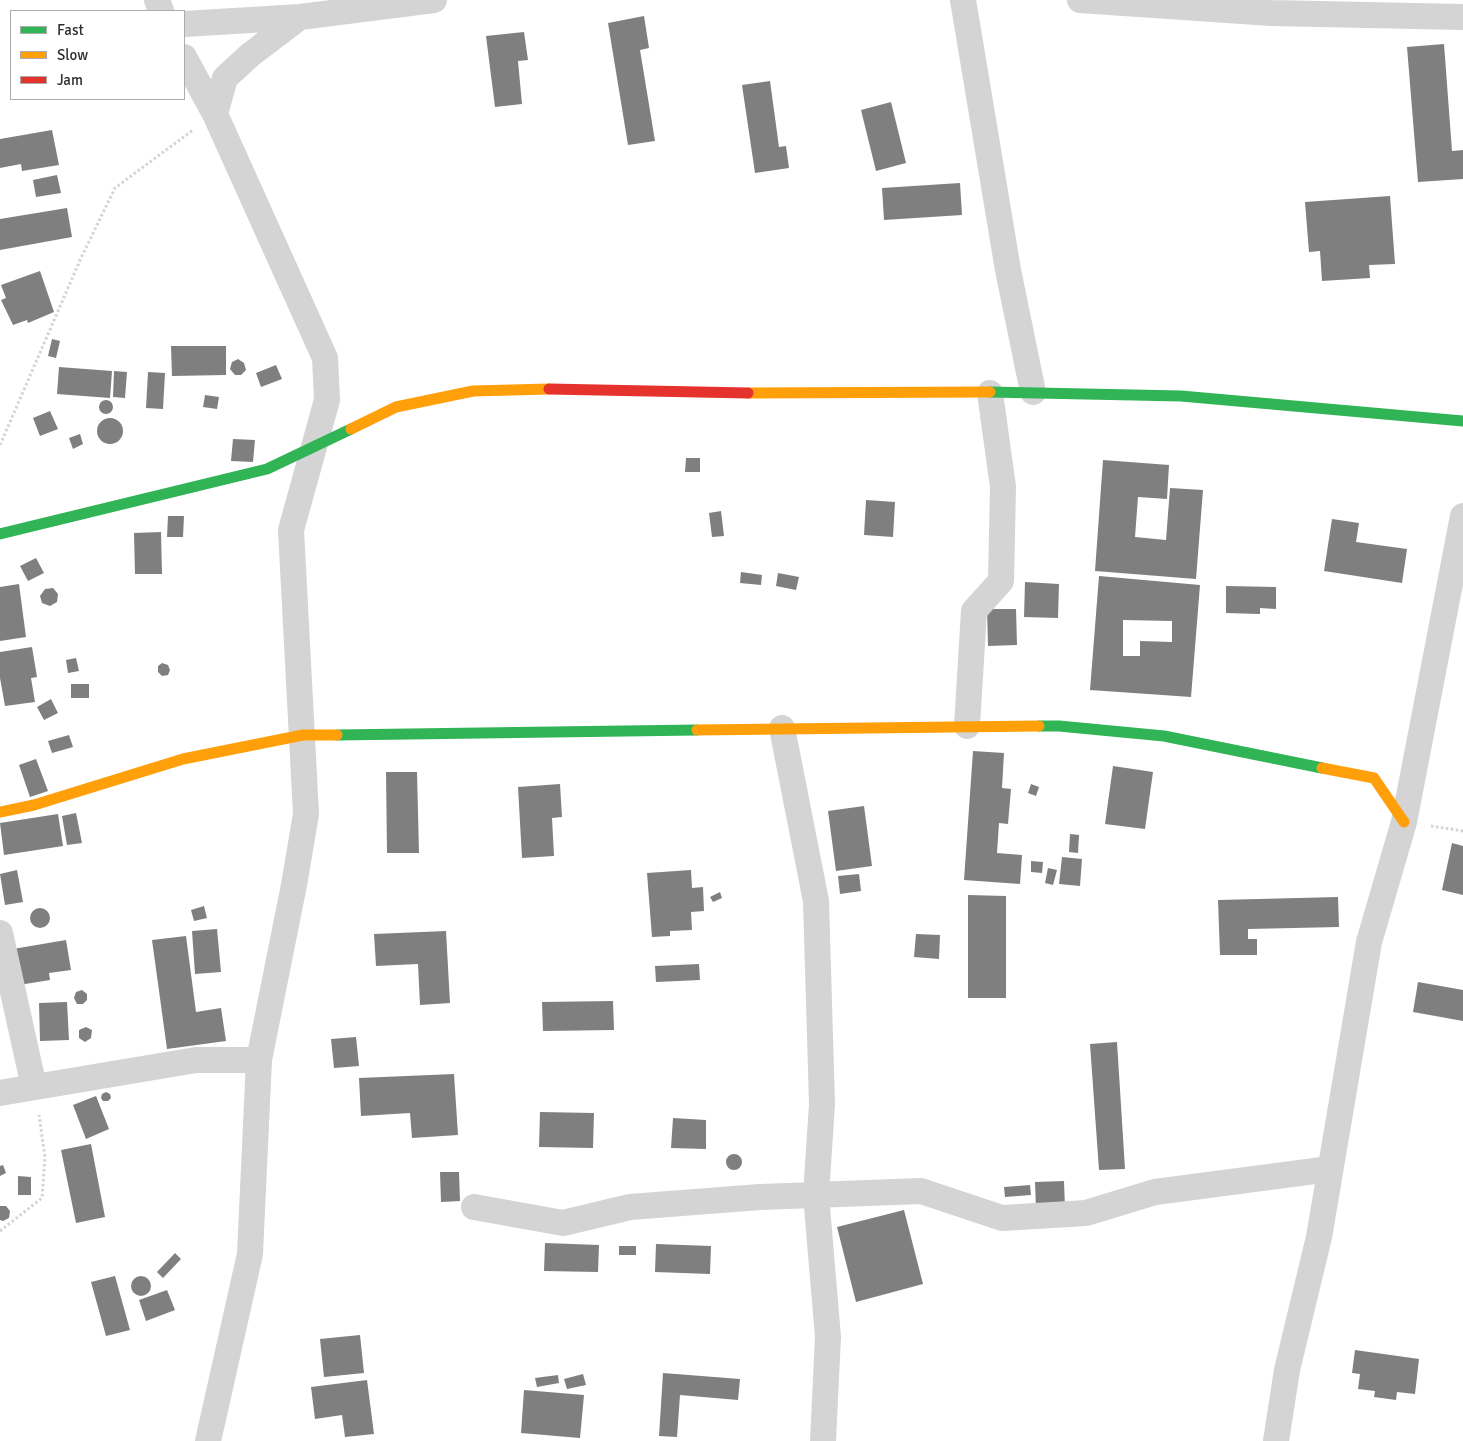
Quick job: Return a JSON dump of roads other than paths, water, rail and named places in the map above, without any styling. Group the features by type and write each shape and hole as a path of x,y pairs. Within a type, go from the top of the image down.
{"street":[{"path":"185,24 300,17 434,0"},
{"path":"963,0 1008,270 1033,392"},
{"path":"1080,0 1271,13 1463,16"},
{"path":"215,114 225,78 250,55 300,17"},
{"path":"185,59 215,114 324,358 328,400 291,530 306,814 294,885 259,1060 250,1254 208,1441"},
{"path":"0,534 267,469 396,407 473,391 564,389 793,394 1033,392 1181,396 1405,418 1463,420"},
{"path":"967,726 974,611 1001,581 1003,487 990,393"},
{"path":"1276,1441 1287,1370 1319,1237 1369,942 1404,822 1463,516"},
{"path":"0,812 34,805 183,759 303,735 1059,726 1164,736 1374,778 1404,822"},
{"path":"782,728 816,901 822,1104 816,1196 828,1337 823,1441"},
{"path":"0,933 34,1087"},
{"path":"0,1093 196,1060 259,1060"},
{"path":"474,1207 563,1223 630,1207 921,1191 1002,1218 1086,1213 1155,1192 1330,1169"}]}
